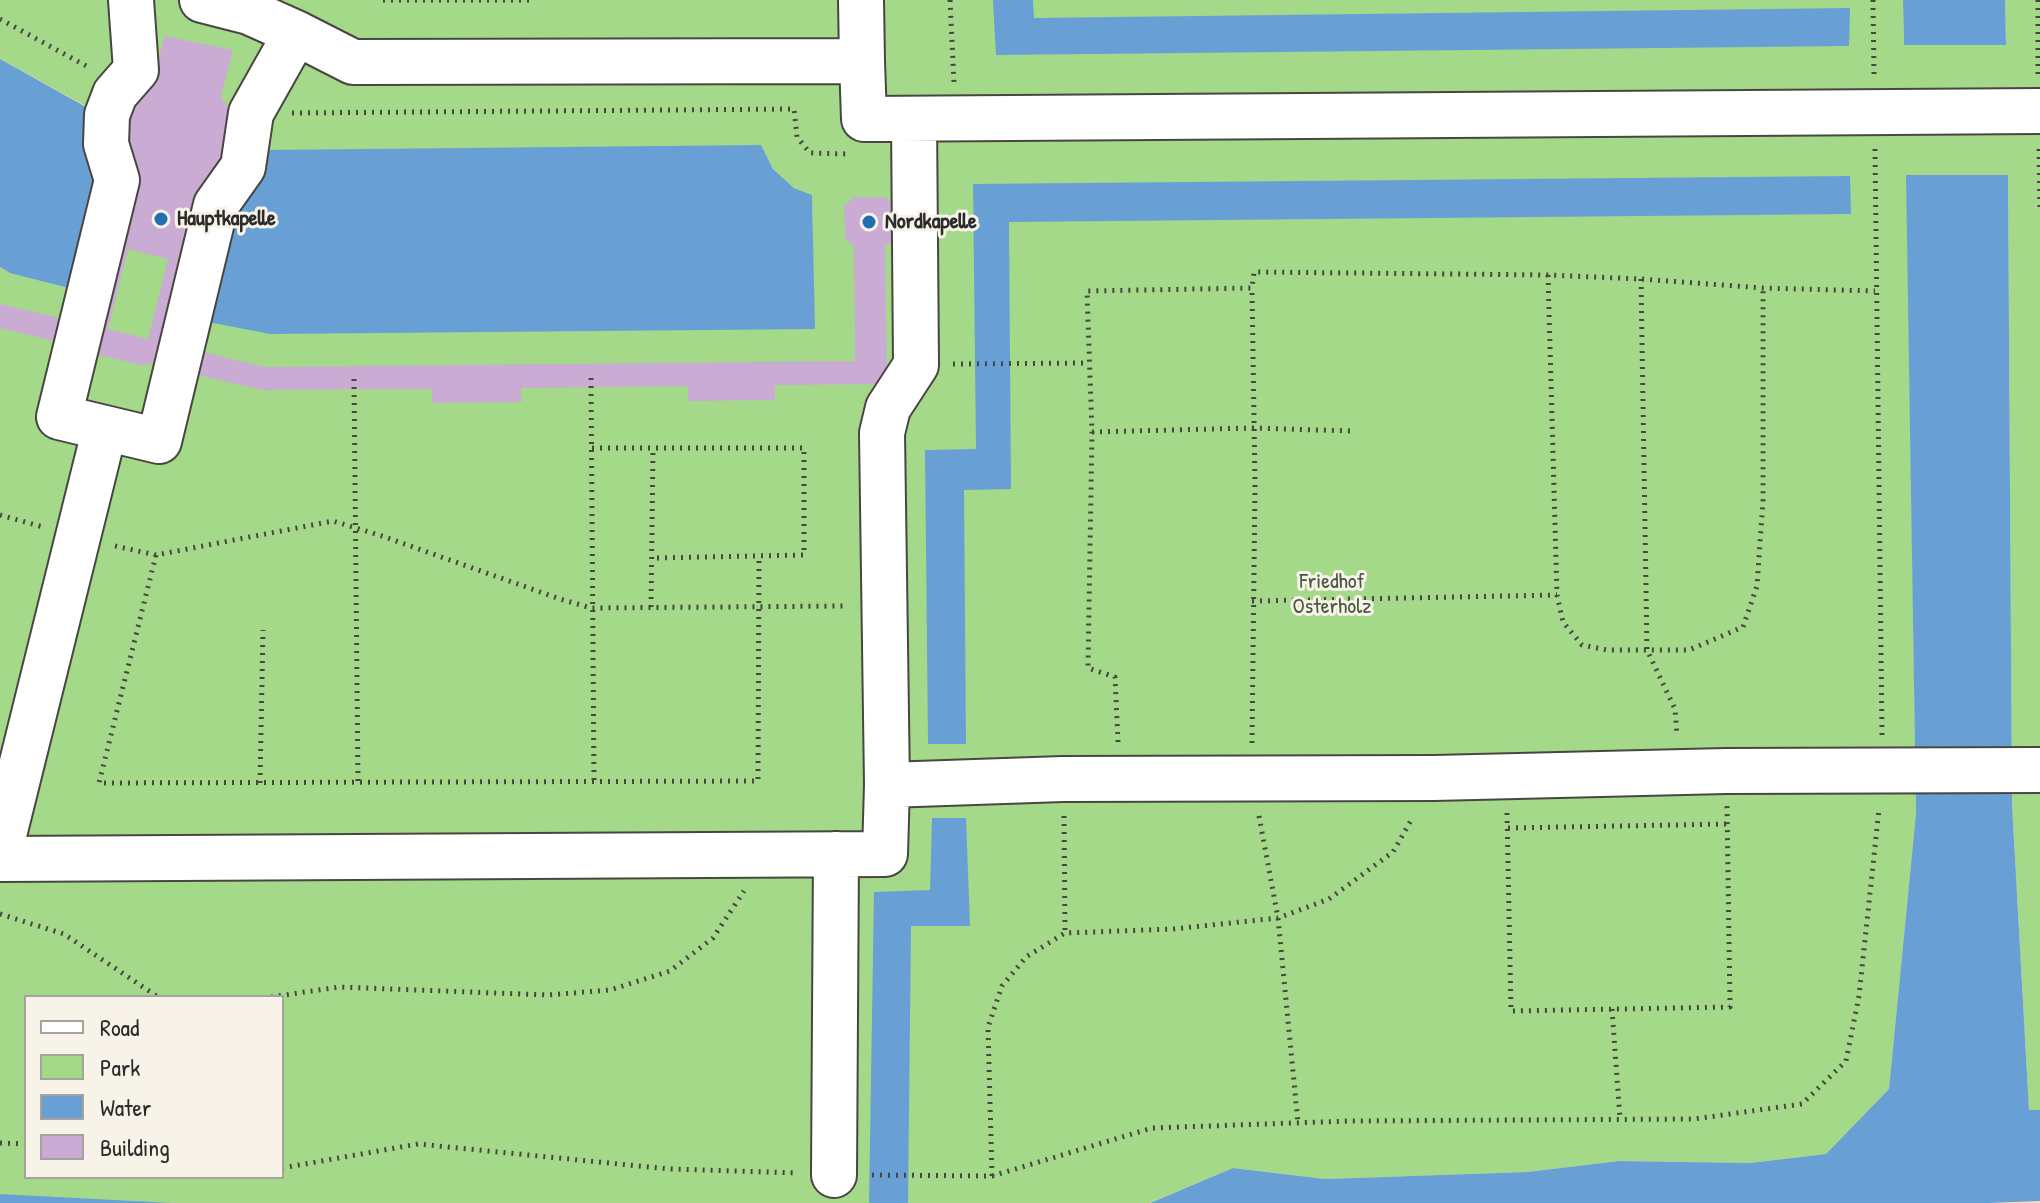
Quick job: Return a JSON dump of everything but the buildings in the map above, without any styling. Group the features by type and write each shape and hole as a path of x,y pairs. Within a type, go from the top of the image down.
{"lane":[{"path":"131,0 136,70 115,94 107,115 106,144 117,180 59,417 159,441 216,205 243,167 251,113 296,33"},
{"path":"202,0 249,12 353,62 862,61"},
{"path":"861,0 864,119 2040,111"},
{"path":"0,859 885,854 887,785 882,433 888,408 916,365 914,119"},
{"path":"0,851 105,428"},
{"path":"887,785 1063,779 1434,778 1726,771 2038,770"},
{"path":"836,854 847,1175"}],"path":[{"path":"383,0 533,0"},
{"path":"284,1168 418,1144 669,1169 992,1176 1152,1128 1350,1121 1694,1119 1802,1104 1846,1061 1859,996 1890,771 1875,291 1873,0"},
{"path":"0,19 122,85"},
{"path":"1255,485 1252,428 1254,272 1548,275 1763,288 1875,291"},
{"path":"1548,275 1557,595 1563,622 1582,645 1607,650 1689,650 1743,627 1757,586 1763,500 1763,288"},
{"path":"1641,279 1647,650 1675,709 1680,772"},
{"path":"1120,779 1115,677 1088,668 1092,432 1087,291 1252,288"},
{"path":"956,364 1089,363"},
{"path":"591,378 594,783"},
{"path":"354,379 358,783"},
{"path":"1092,432 1252,428 1354,431"},
{"path":"592,448 804,448 804,555 653,558"},
{"path":"651,607 653,450"},
{"path":"0,515 156,555 333,521 591,608 883,605"},
{"path":"156,555 99,783 758,781 759,557"},
{"path":"1252,601 1557,595"},
{"path":"260,783 263,630"},
{"path":"1507,776 1511,1011 1730,1007 1726,771"},
{"path":"992,1176 988,1027 1002,986 1026,957 1065,933 1173,929 1278,918 1329,899 1393,852 1434,778"},
{"path":"1063,779 1065,933"},
{"path":"1507,828 1727,824"},
{"path":"284,995 339,987 548,995 610,990 670,971 713,938 745,891 750,855"},
{"path":"0,914 64,934 155,995"},
{"path":"1612,1009 1620,1119"},
{"path":"0,1143 24,1144"}],"green space":[{"name":"Friedhof Osterholz","path":"0,0 1903,0 1904,45 2006,45 2005,0 2040,0 2040,1110 2029,1110 2012,804 2008,175 1907,175 1916,813 1889,1089 1826,1154 1750,1163 1619,1161 1527,1172 1325,1179 1233,1168 1149,1203 0,1203 0,267 11,273 95,111 0,59","holes":["760,145 773,169 794,188 812,195 814,329"]}],"water":[{"path":"993,0 1033,0 1034,18 1850,8 1849,46 996,55"},
{"path":"1903,0 2005,0 2006,45 1904,45"},
{"path":"0,59 95,112 100,171 69,288 10,273 0,267"},
{"path":"761,145 773,169 794,188 812,195 815,329 270,334 198,320 226,205 266,150"},
{"path":"1906,175 2008,175 2012,804 2029,1110 2040,1110 2040,1201 1150,1203 1233,1168 1325,1179 1527,1172 1619,1161 1750,1163 1826,1154 1889,1089 1916,813"},
{"path":"1850,176 1851,214 1009,222 1011,489 964,490 966,744 928,744 925,450 976,449 973,184"},
{"path":"932,818 966,818 970,926 911,926 908,1203 869,1203 874,892 930,890"},
{"path":"0,1194 171,1203 0,1203"}],"place":[{"name":"Hauptkapelle","path":"161,219"},
{"name":"Nordkapelle","path":"869,222"}]}
